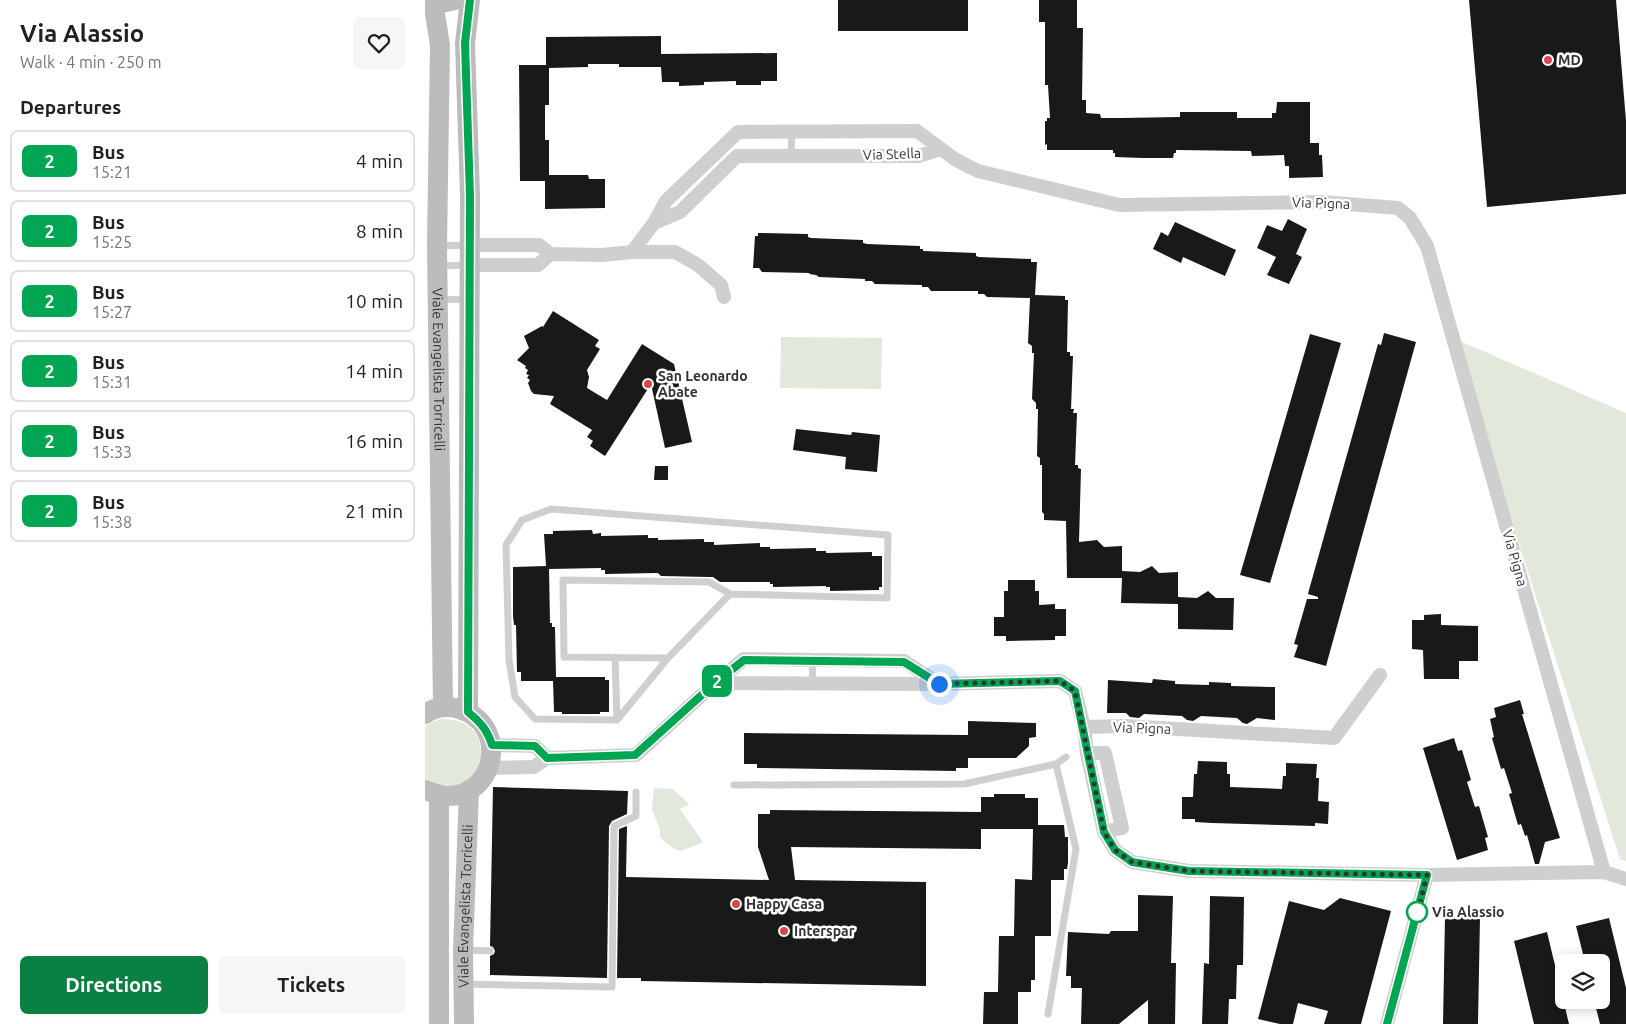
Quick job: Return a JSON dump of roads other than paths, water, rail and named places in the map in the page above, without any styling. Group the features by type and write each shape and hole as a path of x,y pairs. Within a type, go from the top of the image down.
{"street":[{"name":"Viale Evangelista Torricelli","path":"455,0 446,2 432,0 439,45 434,710 455,708 468,712 470,196 465,43 470,0"},
{"name":"Via Stella","path":"632,252 654,223 667,201 738,132 917,131 941,149"},
{"name":"Via Stella","path":"654,223 680,212 737,156 917,156 941,149"},
{"name":"Via Pigna","path":"715,683 939,684 1060,681 1075,691 1084,727 1087,753 1105,753 1122,828 1104,832 1115,850 1132,862 1189,871 1427,875 1604,872 1427,246 1410,218 1398,208 1322,202 1119,206 978,171 956,160 941,149"},
{"path":"469,245 539,245 550,254 601,255 632,252 675,252 697,265 721,285 724,297"},
{"path":"469,265 538,265 550,254"},
{"path":"489,768 534,767 547,758 635,755 715,683 744,660 904,662 939,684"},
{"name":"Via Pigna","path":"1084,727 1126,726 1333,738 1379,675"},
{"path":"468,712 481,722 489,733 492,745 489,768 481,781 469,790"},
{"path":"492,745 535,746 547,758"},
{"name":"Viale Evangelista Torricelli","path":"439,1024 432,792 449,796 469,790 463,950 464,1024"},
{"path":"1604,872 1626,879"},
{"path":"1387,1024 1427,875"}],"lane":[{"path":"791,155 792,132"},
{"path":"437,256 469,245"},
{"path":"437,256 469,265"},
{"path":"438,300 469,299"},
{"path":"617,720 535,719 515,697 509,660 506,545 522,520 551,509 888,535 887,598 730,594 709,582 563,580 564,657 668,658"},
{"path":"617,720 668,658 730,594"},
{"path":"615,657 617,720"},
{"path":"812,660 813,684"},
{"path":"734,785 964,784 1056,764 1066,757"},
{"path":"1047,1014 1076,849 1056,764"},
{"path":"463,984 612,987 614,826 636,816 636,792"},
{"path":"463,950 490,951"}],"place":[{"name":"MD","path":"1548,60"},
{"name":"San Leonardo Abate","path":"648,384"},
{"name":"Happy Casa","path":"736,904"},
{"name":"Via Alassio","path":"1417,912"},
{"name":"Interspar","path":"784,931"}]}
